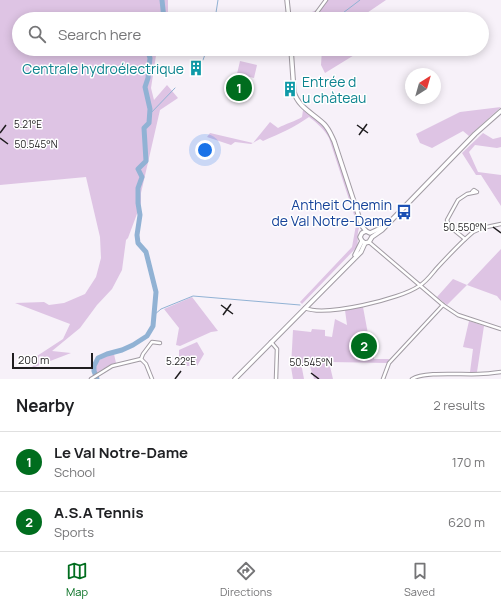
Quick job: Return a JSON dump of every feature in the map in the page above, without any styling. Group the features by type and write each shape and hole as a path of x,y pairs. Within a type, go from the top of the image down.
{"main road":[{"path":"287,0 288,12"},
{"path":"292,56 295,96 300,104 322,122 334,141 362,226 362,233 360,237 366,242"},
{"path":"235,379 350,262 358,250 382,230 476,134 501,111"},
{"path":"362,233 387,224"},
{"path":"362,226 372,237"}],"street":[{"path":"317,12 326,0"},
{"path":"465,239 449,226 447,220 458,200 472,192"},
{"path":"305,308 309,310 330,311 386,300 408,292 420,286 465,239 477,230 501,224"},
{"path":"366,242 443,305 458,315 501,329"},
{"path":"383,379 389,363 443,305"},
{"path":"141,359 152,342 160,343"},
{"path":"271,342 277,349 276,379"},
{"path":"92,378 112,366 141,359"},
{"path":"141,359 146,364 152,379"},
{"path":"412,379 416,376 428,374 478,374 501,372"}],"shaded area":[{"path":"0,0 168,0 168,12 12,12 12,56 156,56 151,88 154,100 167,85 178,98 160,110 141,193 141,203 126,240 122,270 112,289 97,305 80,328 52,351 71,353 32,368 37,356 63,339 70,324 15,303 44,302 49,305 64,303 85,294 96,277 101,258 100,237 86,177 0,185"},
{"path":"325,0 386,0 368,12 312,12 317,10"},
{"path":"322,56 353,56 325,73 321,65"},
{"path":"240,61 257,65 254,78 237,74"},
{"path":"501,107 469,136 463,131 432,148 420,143 416,134 460,112"},
{"path":"303,110 320,123 330,135 360,226 357,247 302,304 300,302 352,247 356,221 329,138 320,126 309,117 281,133 263,141 260,139 253,143 270,122 278,128 302,117"},
{"path":"210,133 253,143 235,142 231,145 207,137"},
{"path":"483,133 493,139 501,137 501,147 497,148 475,145 469,152 478,172 501,175 501,206 481,175 476,175 462,153"},
{"path":"501,249 501,301 497,296 467,285"},
{"path":"453,279 467,285 447,305 437,297"},
{"path":"192,297 218,331 211,332 180,346 176,345 179,328 164,309"},
{"path":"363,307 368,334 373,335 374,359 389,359 388,363 329,362 333,379 314,379 309,363 301,363 304,379 293,379 291,367 293,330 311,332 312,329 325,330 325,336 332,337 335,319 347,325 345,310"},
{"path":"469,321 484,326 477,372 470,372 473,349 463,347"},
{"path":"197,342 204,354 197,366 179,366 179,350"},
{"path":"114,354 116,363 96,373 96,365 98,362 106,356"}],"waterway":[{"path":"162,0 163,12"},
{"path":"216,12 218,0"},
{"path":"344,12 360,0"},
{"path":"97,379 94,366 98,358 133,345 147,336 153,326 156,292 146,252 138,243 137,235 140,215 138,188 142,177 138,169 146,161 144,128 149,123 150,109 145,87 148,78 149,56"},
{"path":"203,60 204,56"},
{"path":"149,115 175,88"},
{"path":"154,315 161,309 193,296 300,305"}],"place":[{"name":"Centrale hydroélectrique","path":"196,68"},
{"name":"Le Val Notre-Dame","path":"239,88"},
{"name":"Entrée d u chàteau","path":"290,89"},
{"name":"Antheit Chemin de Val Notre-Dame","path":"404,212"},
{"name":"A.S.A Tennis","path":"364,346"}]}
